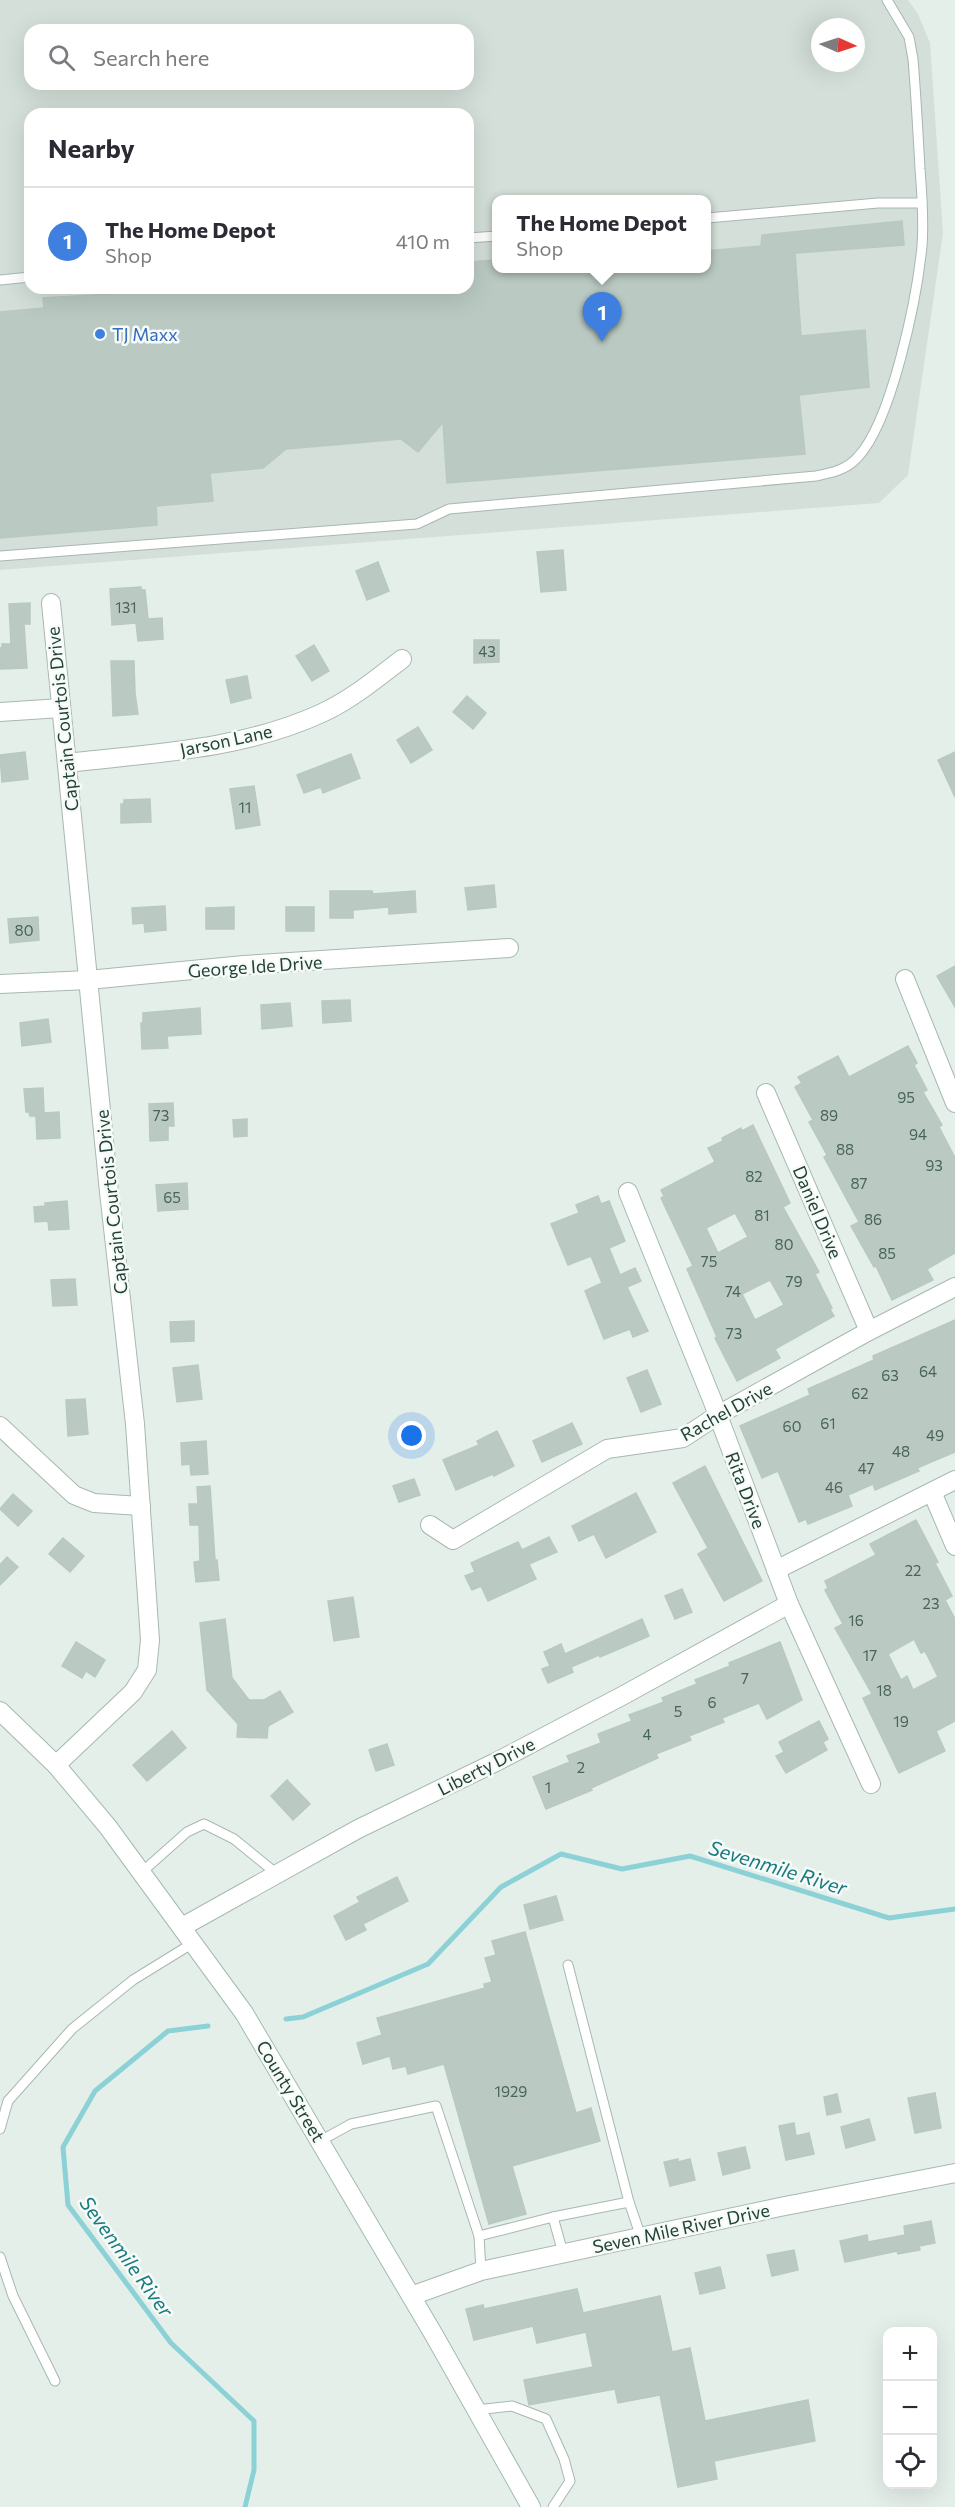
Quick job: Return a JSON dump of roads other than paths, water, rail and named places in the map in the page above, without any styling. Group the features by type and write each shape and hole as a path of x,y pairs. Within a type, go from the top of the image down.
{"street":[{"name":"Captain Courtois Drive","path":"51,603 135,1424 150,1640 147,1670 133,1692 56,1765"},
{"name":"Jarson Lane","path":"67,763 176,751 249,739 322,713 364,689 402,659"},
{"path":"0,712 61,708"},
{"name":"George Ide Drive","path":"0,984 88,980 244,965 509,948"},
{"path":"905,979 955,1103"},
{"name":"Daniel Drive","path":"766,1093 869,1331"},
{"name":"Rita Drive","path":"628,1192 718,1415 789,1604 871,1784"},
{"name":"Rachel Drive","path":"430,1525 453,1540 607,1449 683,1438 718,1415 869,1331 955,1287"},
{"path":"0,1426 74,1495 94,1503 141,1506"},
{"path":"776,1570 955,1480"},
{"path":"932,1491 955,1546"},
{"name":"Liberty Drive","path":"182,1927 358,1829 496,1762 611,1702 789,1604"},
{"name":"County Street","path":"0,1711 56,1765 142,1872 254,2030 411,2296 531,2507"},
{"name":"Seven Mile River Drive","path":"411,2296 481,2271 955,2173"}],"lane":[{"path":"0,556 417,524 449,509 816,476 844,468 857,459 867,445 889,399 896,376 922,247 922,203 914,59 909,37 887,0"},
{"path":"711,218 878,203 922,203"},
{"path":"474,238 492,236"},
{"path":"0,280 24,278"},
{"path":"142,1872 187,1832 204,1824 234,1839 277,1874"},
{"path":"0,2128 8,2101 72,2029 133,1980 193,1943"},
{"path":"568,1965 629,2202 641,2237"},
{"path":"320,2141 351,2124 436,2106 479,2236 481,2271"},
{"path":"479,2236 553,2217 629,2202"},
{"path":"553,2217 563,2253"},
{"path":"0,2257 13,2296 55,2381"},
{"path":"476,2410 512,2406 546,2419 564,2459 570,2481 554,2507"}],"waterway":[{"name":"Sevenmile River","path":"286,2019 303,2017 428,1964 501,1887 561,1854 622,1869 690,1856 889,1918 955,1909"},
{"name":"Sevenmile River","path":"208,2026 168,2031 95,2091 63,2147 68,2205 171,2343 254,2421 254,2470 245,2507"}],"place":[{"name":"TJ Maxx","path":"100,334"},
{"name":"The Home Depot","path":"602,342"}]}
